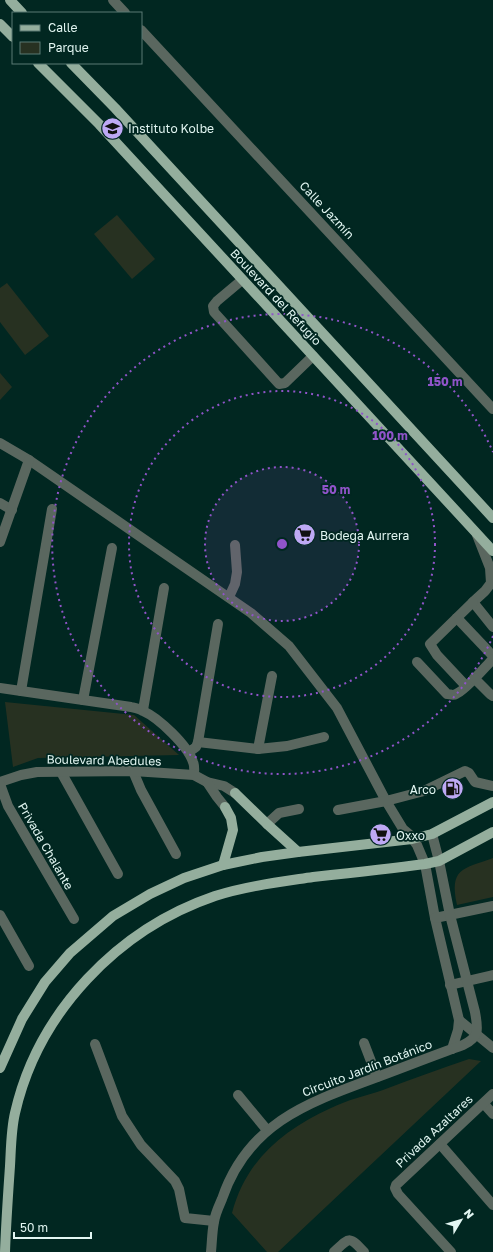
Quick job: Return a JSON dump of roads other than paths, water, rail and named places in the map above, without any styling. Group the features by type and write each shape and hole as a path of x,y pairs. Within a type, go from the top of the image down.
{"main road":[{"path":"10,0 21,12"},
{"path":"0,24 12,36"},
{"name":"Boulevard del Refugio","path":"39,64 99,124 493,551"},
{"name":"Boulevard del Refugio","path":"72,64 115,108 493,518"},
{"path":"235,793 298,852"},
{"path":"0,1068 22,1019 45,982 70,953 113,916 150,894 184,878 223,865 262,857 298,852 412,840 432,834 493,802"},
{"path":"223,865 233,830 231,818 225,807"},
{"path":"5,1252 11,1147 15,1114 26,1076 42,1042 63,1009 88,978 120,949 150,926 215,896 251,887 285,881 439,861 493,832"}],"street":[{"path":"113,0 124,12"},
{"name":"Calle Jazmín","path":"142,31 493,408"},
{"path":"242,280 216,301 214,312 279,384 285,383 313,356"},
{"path":"0,443 29,460 251,613 289,646 337,708 386,801 403,829 417,845 425,864 435,918 459,1020 458,1030 452,1049"},
{"path":"0,542 29,460"},
{"path":"0,503 12,510"},
{"path":"21,690 52,509"},
{"path":"466,686 437,655 430,644 491,584 490,568 477,535"},
{"path":"229,597 235,584 237,572 234,545"},
{"path":"83,700 112,548"},
{"path":"143,710 164,588"},
{"path":"473,602 493,626"},
{"path":"418,662 447,694 456,694 466,686 493,658 457,618"},
{"path":"189,752 196,747 198,742 218,624"},
{"path":"258,749 272,676"},
{"path":"474,678 493,696"},
{"path":"0,688 21,690 143,710 153,716 189,752 194,764 194,775"},
{"path":"198,742 258,749 287,746 324,737"},
{"path":"133,771 141,790 176,854"},
{"name":"Boulevard Abedules","path":"0,783 21,775 37,772 133,771 194,775 207,782 224,786 235,793"},
{"path":"338,810 386,801 424,791 465,771 469,773 475,782 493,786"},
{"path":"61,772 118,874"},
{"name":"Boulevard Abedules","path":"207,782 225,807"},
{"name":"Privada Chalante","path":"0,783 8,806 74,919"},
{"path":"267,824 279,813 299,809"},
{"path":"432,834 450,915 477,1022 477,1034"},
{"path":"435,918 493,906"},
{"path":"0,914 28,966"},
{"path":"450,985 493,975"},
{"path":"459,1020 493,1048"},
{"name":"Circuito Jardín Botánico","path":"211,1252 214,1221 225,1189 236,1168 250,1148 267,1130 284,1117 305,1105 469,1042 474,1039 477,1034"},
{"path":"364,1043 377,1077"},
{"path":"95,1044 122,1116 141,1145 162,1166 175,1182 179,1189 185,1218 214,1221"},
{"name":"Privada Azaltares","path":"451,1252 398,1194 395,1188 398,1183 493,1094"},
{"path":"238,1095 267,1130"},
{"path":"484,1104 493,1114"},
{"path":"440,1144 493,1204"},
{"path":"334,1252 345,1242 354,1240 364,1252"}],"place":[{"name":"Instituto Kolbe","path":"112,128"},
{"name":"Bodega Aurrera","path":"304,535"},
{"name":"Arco","path":"452,789"},
{"name":"Oxxo","path":"381,835"}]}
